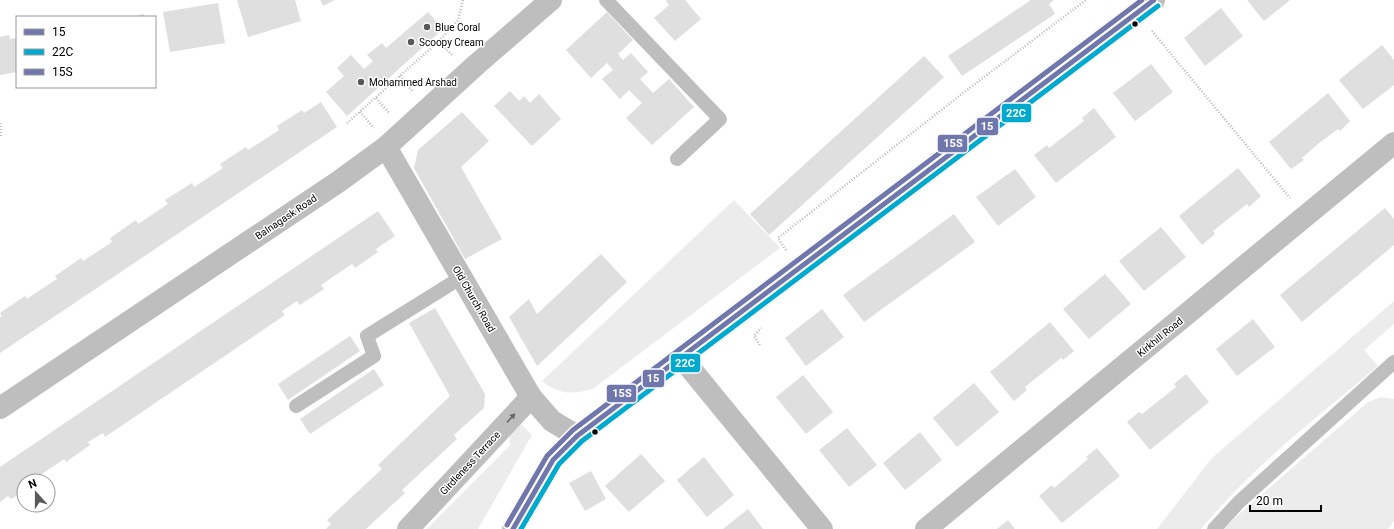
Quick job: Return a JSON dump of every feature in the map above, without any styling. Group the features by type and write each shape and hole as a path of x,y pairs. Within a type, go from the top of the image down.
{"street":[{"name":"Balnagask Road","path":"0,408 338,182 386,147 544,2"},
{"path":"512,529 553,460 577,436 1146,7"},
{"name":"Kirkhill Road","path":"926,529 1394,144"},
{"name":"Old Church Road","path":"386,147 531,397 552,421 577,436"},
{"path":"681,357 822,529"},
{"name":"Girdleness Terrace","path":"408,529 531,397"}],"lane":[{"path":"606,0 720,119 677,159"},
{"path":"296,406 374,356 367,336 462,277"},
{"path":"1214,529 1239,502 1394,362"}],"path":[{"path":"347,123 438,42 458,20 463,0"},
{"path":"799,268 778,238 967,90 1086,0"},
{"path":"1146,7 1306,217"},
{"path":"438,42 452,56"},
{"path":"400,76 413,92"},
{"path":"376,98 389,114"},
{"path":"360,112 374,128"},
{"path":"0,123 2,136 0,137"}],"shaded area":[{"path":"734,200 780,248 594,388 573,393 554,389 542,381"},
{"path":"1394,301 1394,324 1364,350 1378,366 1263,464 1221,506 1201,529 1157,529 1212,458"},
{"path":"1381,397 1394,399 1394,521 1388,529 1222,529 1368,402"},
{"path":"519,422 532,435 478,529 427,529 510,445 509,432"}],"building":[{"path":"237,0 295,0 301,21 248,37"},
{"path":"320,0 335,0 323,6"},
{"path":"685,0 701,19 675,41 654,18 669,5 666,1"},
{"path":"1031,0 1054,0 1049,4 1055,14 962,76 948,56"},
{"path":"1247,0 1290,0 1264,21"},
{"path":"218,3 225,43 170,52 163,12"},
{"path":"1221,8 1243,36 1205,66 1184,38"},
{"path":"428,12 443,29 347,116 326,92 344,76 337,68 351,55 364,69 373,61 367,55 382,43 386,48"},
{"path":"607,12 633,40 618,54 623,60 631,53 648,72 640,79 653,93 669,79 694,107 652,145 626,118 642,103 629,90 620,99 602,79 613,70 607,63 591,78 566,50"},
{"path":"9,35 10,39 16,38 16,72 0,75 0,37"},
{"path":"1382,45 1394,60 1394,85 1363,109 1339,80"},
{"path":"924,56 944,77 769,235 750,214"},
{"path":"1151,64 1173,92 1135,121 1113,93"},
{"path":"510,91 519,101 524,96 530,103 539,94 561,119 532,146 494,106"},
{"path":"1328,93 1350,121 1340,131 1338,129 1319,143 1302,158 1304,160 1291,169 1269,142"},
{"path":"321,102 337,127 0,353 0,317 2,316 0,313 25,296 27,299 57,279 55,276 81,258 83,261 112,242 110,238 136,220 138,224 168,204 165,200 192,183 194,187 223,168 220,164 246,147 248,150 279,130 277,126 302,110 304,113"},
{"path":"1094,108 1116,137 1056,183 1034,155 1047,145 1049,148 1084,121 1082,118"},
{"path":"462,112 489,141 461,167 502,239 465,259 414,168 418,150"},
{"path":"1238,168 1261,196 1249,207 1247,204 1213,231 1215,234 1202,245 1179,216"},
{"path":"1015,169 1036,197 998,226 976,197"},
{"path":"1385,208 1394,219 1394,245 1302,322 1280,295"},
{"path":"378,211 395,236 376,249 378,252 355,268 352,264 321,285 324,289 300,305 297,301 282,311 285,315 105,437 103,433 88,442 90,445 66,462 64,459 43,473 16,473 16,496 11,499 8,496 0,502 0,467"},
{"path":"954,214 975,242 864,322 843,295"},
{"path":"1161,227 1186,257 1144,291 1119,261"},
{"path":"601,254 627,282 537,366 509,317 529,299 537,314"},
{"path":"1105,274 1131,304 1089,339 1063,309"},
{"path":"435,308 485,394 484,408 454,435 457,439 402,490 405,493 366,529 326,529 331,524 327,520 382,469 378,465 450,396 409,323"},
{"path":"822,309 844,337 806,366 785,338"},
{"path":"1253,319 1275,347 1237,376 1216,349"},
{"path":"1050,322 1074,351 1063,360 1061,358 1025,387 1027,390 1014,401 990,372"},
{"path":"350,336 360,351 288,400 278,384"},
{"path":"374,369 384,385 310,434 300,419"},
{"path":"1186,374 1209,402 1150,450 1127,422 1139,412 1142,414 1176,387 1174,384"},
{"path":"803,375 833,412 806,434 776,397"},
{"path":"974,383 999,412 957,447 933,418"},
{"path":"847,428 877,465 849,487 819,450"},
{"path":"920,432 942,460 905,490 883,463"},
{"path":"1097,448 1120,476 1062,523 1039,496 1052,485 1054,488 1088,459 1086,457"},
{"path":"641,454 665,481 629,512 605,486"},
{"path":"704,457 734,495 707,517 677,480"},
{"path":"591,471 606,499 585,511 569,483"},
{"path":"748,509 763,529 723,529"},
{"path":"1008,520 1015,529 997,529"}],"transit line":[{"name":"15S","path":"507,525 547,456 573,430 1142,0"},
{"name":"15","path":"513,529 553,460 577,436 1154,0"},
{"name":"22C","path":"521,529 559,464 582,441 1158,6"}],"place":[{"name":"Blue Coral","path":"427,27"},
{"name":"Scoopy Cream","path":"411,42"},
{"name":"Mohammed Arshad","path":"361,82"}]}
